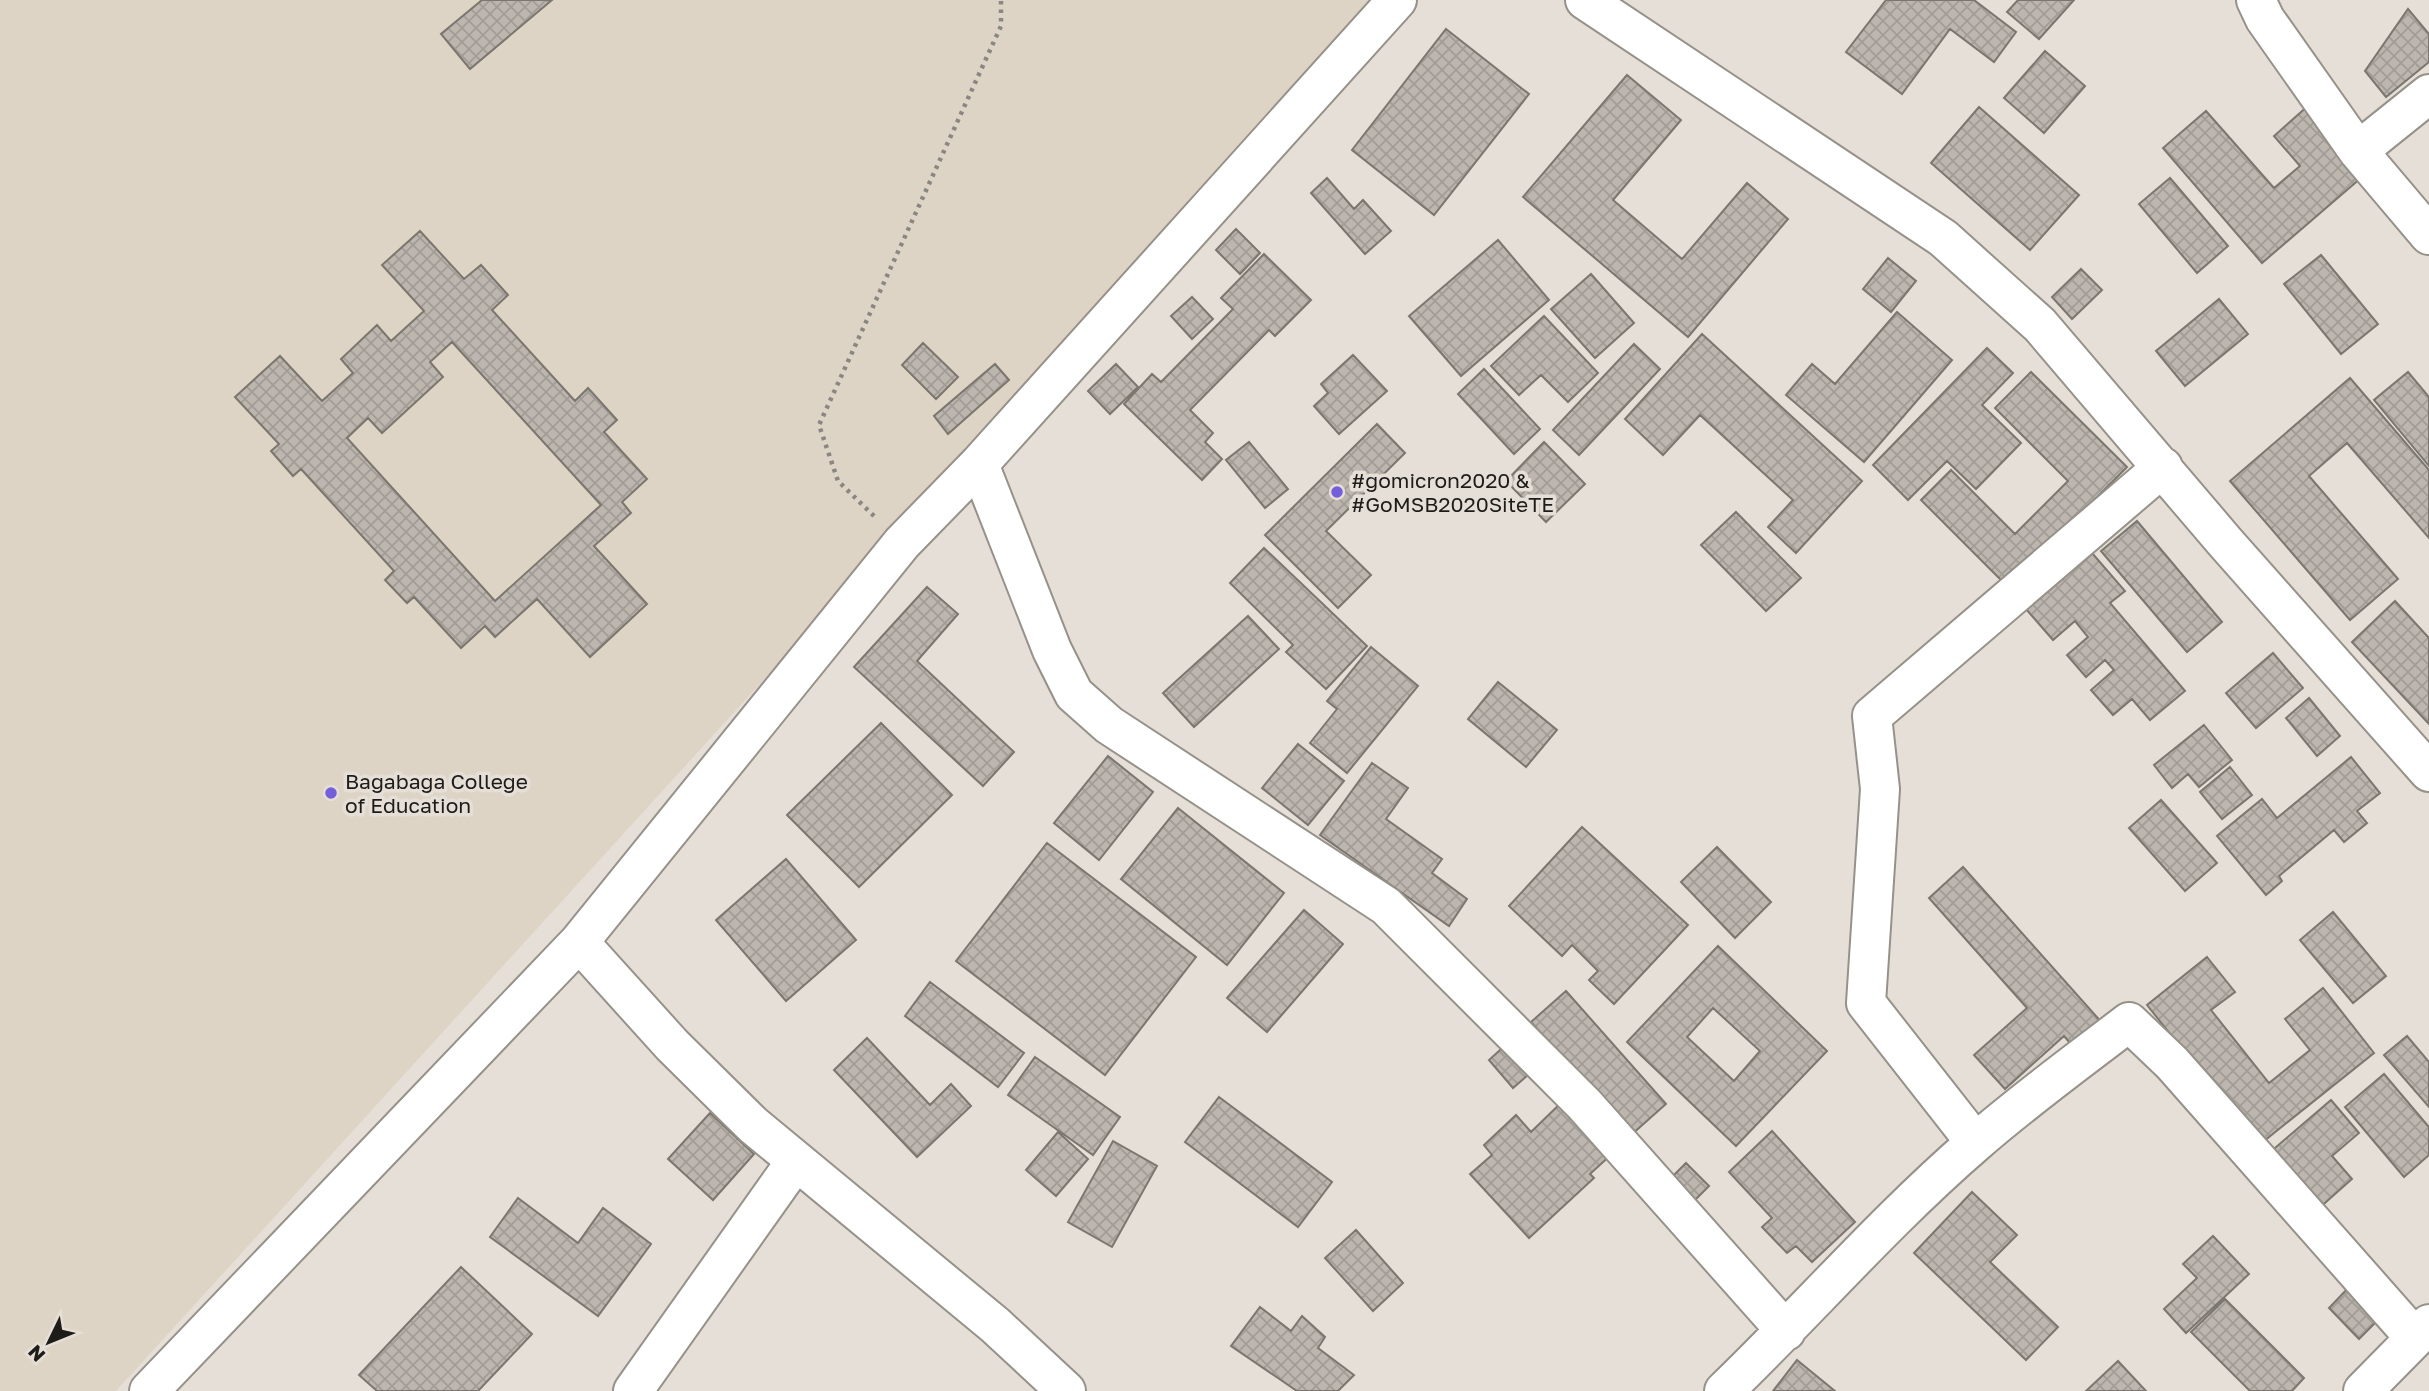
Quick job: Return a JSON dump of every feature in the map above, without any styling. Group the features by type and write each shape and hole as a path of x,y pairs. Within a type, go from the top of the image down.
{"street":[{"path":"149,1391 579,942 902,544 979,464 1397,0"},
{"path":"1585,0 1943,238 2040,325 2225,542 2429,772"},
{"path":"2256,0 2265,19 2358,151 2429,235"},
{"path":"2358,151 2429,94"},
{"path":"979,464 1052,650 1074,694 1109,725 1386,906 1584,1104 1786,1331"},
{"path":"1975,1142 1866,1003 1880,789 1872,716 2163,467"},
{"path":"579,942 672,1045 753,1125 995,1325 1066,1391"},
{"path":"1724,1391 1923,1190 1975,1142 2129,1022 2172,1063 2422,1331 2363,1391"},
{"path":"633,1391 796,1161"}],"path":[{"path":"902,544 838,481 819,425 1000,26 1001,0"}],"shaded area":[{"name":"Bagabaga College of Education","path":"0,0 1376,0 1206,194 116,1391 0,1391"}],"building":[{"path":"482,0 552,0 470,69 441,34"},
{"path":"1886,0 1974,0 2016,32 1994,62 1950,29 1902,94 1846,52"},
{"path":"2018,0 2074,0 2039,39 2007,12"},
{"path":"2408,9 2429,34 2429,62 2386,97 2365,71"},
{"path":"1446,29 1529,94 1434,215 1352,150"},
{"path":"2045,51 2085,86 2044,133 2004,98"},
{"path":"1627,75 1681,120 1613,200 1682,259 1747,183 1788,219 1688,337 1523,197"},
{"path":"2309,105 2368,172 2262,263 2163,148 2206,111 2274,188 2300,166 2274,136"},
{"path":"1979,107 2079,195 2030,250 1931,163"},
{"path":"1327,178 1354,209 1363,200 1391,231 1365,254 1311,193"},
{"path":"2170,178 2228,246 2197,273 2139,204"},
{"path":"1236,229 1260,253 1240,274 1216,250"},
{"path":"420,231 464,279 481,265 508,295 492,310 575,401 588,388 617,420 604,432 647,479 622,502 631,513 594,546 647,604 590,657 537,599 495,637 485,626 461,648 414,597 407,603 385,580 394,571 301,469 293,476 271,451 279,444 235,397 280,356 322,401 353,373 341,359 377,325 391,341 424,311 382,265","holes":["452,342 601,505 495,601 347,438 368,418 382,433 443,377 430,362"]},
{"path":"1498,240 1549,300 1461,376 1409,316"},
{"path":"1264,254 1311,300 1275,336 1269,330 1190,410 1213,433 1205,442 1222,459 1202,480 1124,404 1152,374 1161,382 1233,309 1221,298"},
{"path":"2321,255 2378,324 2341,354 2284,284"},
{"path":"1888,258 1916,281 1891,312 1863,289"},
{"path":"2081,269 2102,290 2072,319 2052,297"},
{"path":"1591,274 1634,323 1595,358 1551,309"},
{"path":"1192,297 1213,319 1192,339 1171,316"},
{"path":"2219,299 2248,334 2185,386 2156,351"},
{"path":"1897,312 1952,360 1864,462 1786,395 1812,364 1835,384"},
{"path":"1544,316 1598,373 1568,402 1541,375 1519,395 1491,366"},
{"path":"1702,334 1862,481 1796,553 1768,527 1793,500 1700,415 1663,455 1625,419"},
{"path":"923,343 958,377 936,399 902,365"},
{"path":"1634,344 1660,369 1579,455 1553,430"},
{"path":"1987,348 2013,373 1982,405 2021,443 1976,489 1947,461 1908,500 1873,465"},
{"path":"1353,355 1387,391 1339,434 1314,406 1328,393 1321,384"},
{"path":"995,364 1009,380 948,434 934,416"},
{"path":"1116,364 1138,387 1110,414 1088,391"},
{"path":"1484,369 1540,429 1514,454 1458,394"},
{"path":"2031,372 2127,467 2008,587 1921,500 1951,470 2015,534 2068,481 1995,408"},
{"path":"2408,372 2429,397 2429,466 2374,400"},
{"path":"2350,378 2429,470 2429,538 2347,443 2309,476 2398,579 2350,620 2230,481"},
{"name":"#gomicron2020 & #GoMSB2020SiteTE","path":"1377,424 1405,453 1326,531 1371,575 1338,608 1265,535"},
{"path":"1249,442 1288,489 1265,508 1226,460"},
{"path":"1544,442 1585,484 1546,522 1506,481"},
{"path":"1736,512 1801,578 1766,611 1701,545"},
{"path":"2137,521 2222,622 2187,652 2101,551"},
{"path":"1264,548 1367,646 1326,689 1286,652 1293,645 1230,583"},
{"path":"2092,553 2125,591 2110,603 2185,691 2150,720 2132,699 2113,715 2091,690 2114,670 2105,660 2086,677 2067,655 2088,637 2075,621 2053,640 2026,609"},
{"path":"927,587 958,614 917,661 1014,752 983,786 854,667"},
{"path":"2395,601 2429,638 2429,724 2352,642"},
{"path":"1248,616 1279,649 1194,727 1163,693"},
{"path":"1371,647 1418,686 1347,773 1310,743 1337,709 1327,701"},
{"path":"2273,653 2303,688 2256,728 2226,693"},
{"path":"1498,682 1557,730 1526,767 1468,719"},
{"path":"2309,698 2340,736 2317,756 2286,718"},
{"path":"881,723 952,795 859,887 787,815"},
{"path":"2204,725 2232,760 2199,787 2188,774 2172,788 2154,765"},
{"path":"1298,744 1344,781 1308,825 1262,788"},
{"path":"1108,756 1153,792 1099,860 1054,823"},
{"path":"2351,757 2380,793 2357,811 2367,823 2344,842 2334,830 2279,876 2282,881 2266,895 2217,836 2262,799 2277,818"},
{"path":"1372,763 1408,788 1386,819 1442,859 1432,873 1467,899 1449,926 1320,835"},
{"path":"2230,767 2252,795 2222,819 2200,792"},
{"path":"2161,800 2217,863 2185,891 2129,828"},
{"path":"1178,808 1284,893 1227,965 1121,879"},
{"path":"1582,827 1688,925 1614,1004 1589,980 1598,971 1572,945 1562,956 1509,906"},
{"path":"1047,843 1196,957 1105,1075 956,961"},
{"path":"1717,847 1771,902 1735,938 1681,882"},
{"path":"786,859 856,940 786,1001 716,920"},
{"path":"1963,867 2104,1025 2076,1050 2064,1036 2005,1089 1974,1055 2027,1008 1929,898"},
{"path":"1304,910 1343,944 1267,1032 1227,998"},
{"path":"2333,912 2386,976 2353,1003 2300,940"},
{"path":"1718,946 1827,1051 1736,1146 1627,1042","holes":["1713,1008 1760,1051 1734,1081 1687,1037"]},
{"path":"2207,957 2235,992 2211,1010 2269,1083 2310,1050 2285,1019 2323,988 2374,1053 2259,1145 2147,1005"},
{"path":"930,982 1024,1053 998,1087 905,1016"},
{"path":"1566,991 1666,1104 1631,1135 1531,1022"},
{"path":"2407,1036 2429,1062 2429,1107 2384,1055"},
{"path":"867,1038 930,1105 951,1084 971,1106 917,1157 834,1070"},
{"path":"1510,1041 1535,1069 1513,1088 1489,1060"},
{"path":"1035,1057 1120,1117 1093,1155 1008,1095"},
{"path":"2384,1074 2429,1127 2429,1155 2404,1177 2345,1107"},
{"path":"1219,1097 1332,1182 1298,1227 1185,1142"},
{"path":"1565,1099 1614,1152 1590,1174 1594,1178 1529,1238 1470,1174 1492,1155 1484,1145 1516,1115 1531,1132"},
{"path":"2331,1100 2359,1133 2332,1156 2352,1179 2317,1210 2269,1153"},
{"path":"710,1113 754,1154 713,1200 668,1159"},
{"path":"1772,1131 1855,1222 1812,1262 1796,1246 1787,1253 1762,1227 1772,1218 1729,1172"},
{"path":"1058,1132 1088,1159 1056,1196 1026,1170"},
{"path":"1113,1141 1157,1166 1112,1247 1068,1222"},
{"path":"1686,1163 1709,1186 1688,1207 1665,1184"},
{"path":"1972,1192 2017,1235 1990,1262 2058,1327 2026,1360 1914,1253"},
{"path":"518,1198 578,1243 603,1208 651,1244 598,1316 490,1237"},
{"path":"1356,1230 1403,1283 1373,1311 1325,1258"},
{"path":"2213,1236 2249,1274 2186,1333 2164,1309 2197,1278 2183,1264"},
{"path":"461,1267 532,1334 478,1391 377,1391 359,1375"},
{"path":"2352,1284 2383,1315 2359,1339 2329,1308"},
{"path":"2225,1299 2304,1378 2292,1391 2250,1391 2191,1332"},
{"path":"1260,1307 1291,1331 1302,1316 1325,1337 1318,1348 1354,1375 1338,1391 1297,1391 1231,1346"},
{"path":"1797,1360 1835,1391 1773,1391"},
{"path":"2118,1361 2146,1391 2086,1391"}],"place":[{"name":"#gomicron2020 & #GoMSB2020SiteTE","path":"1337,492"},
{"name":"Bagabaga College of Education","path":"331,793"}]}
